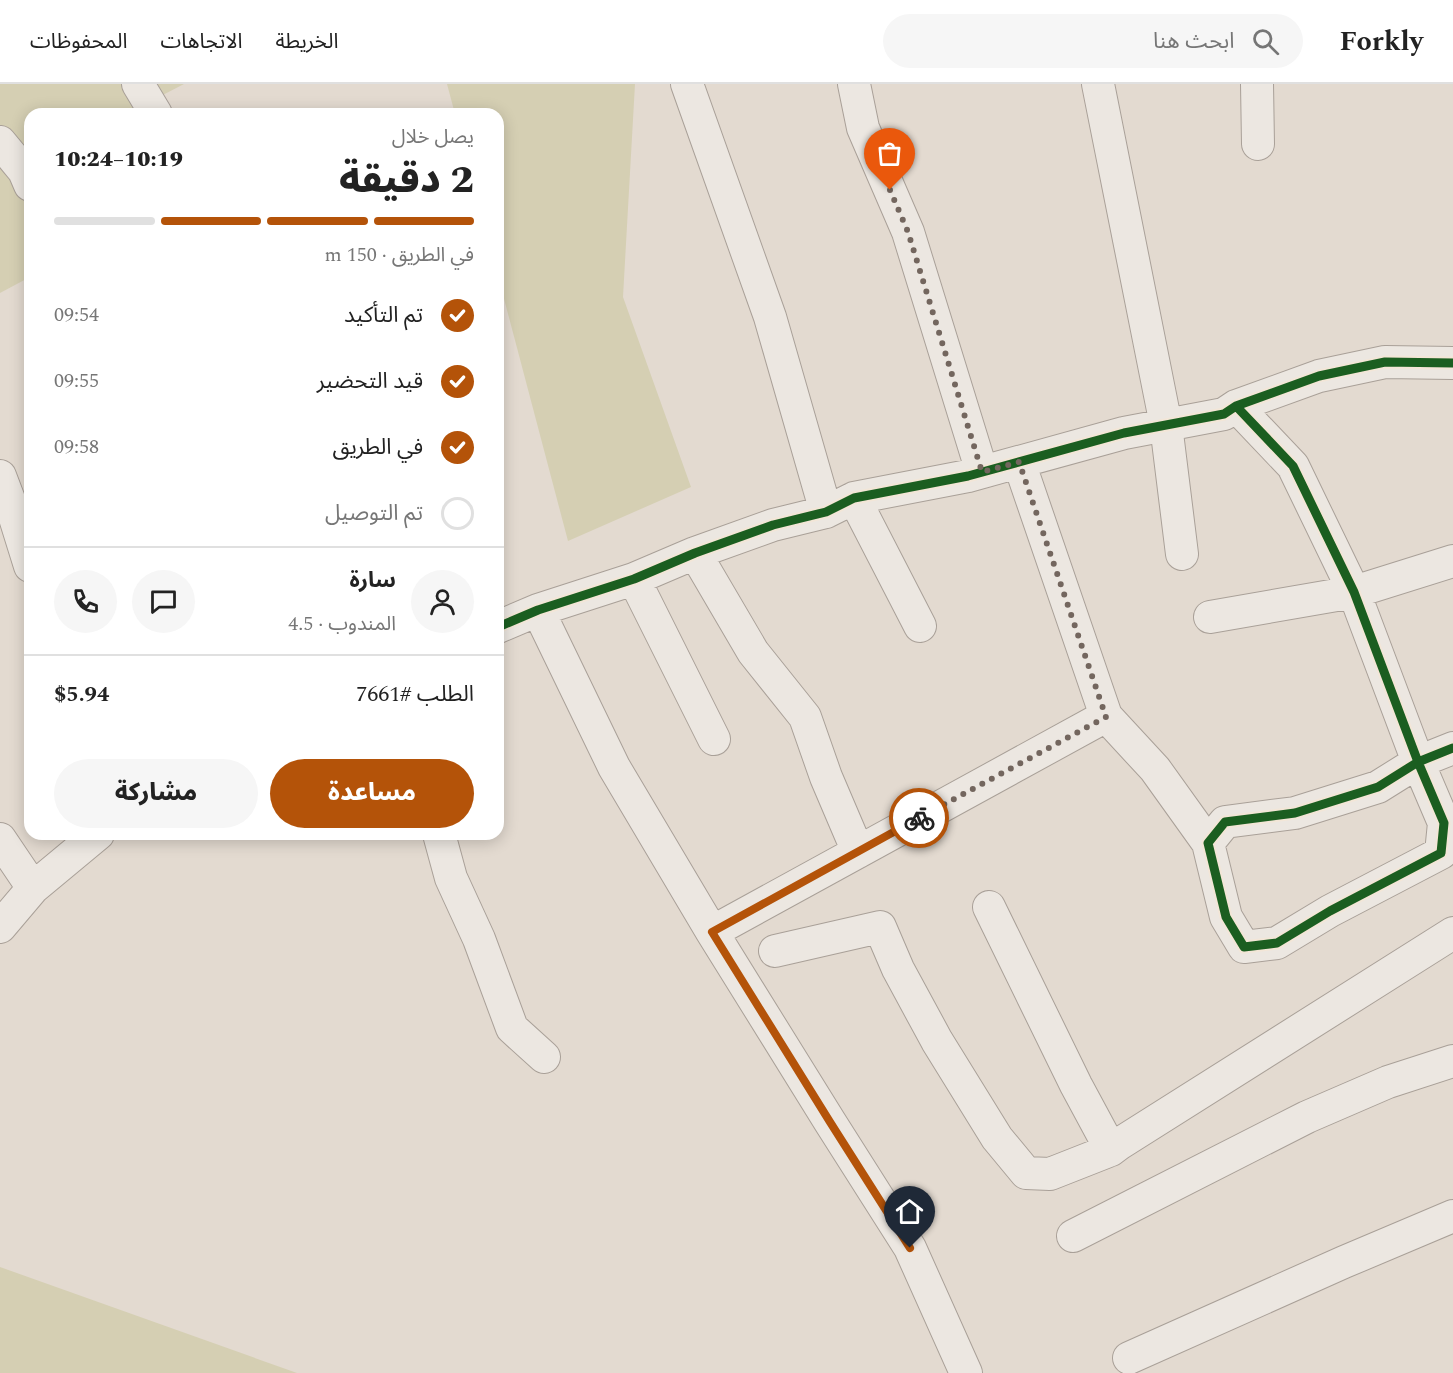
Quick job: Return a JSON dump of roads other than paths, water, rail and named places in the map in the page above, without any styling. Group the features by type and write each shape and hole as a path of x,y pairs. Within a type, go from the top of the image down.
{"street":[{"path":"138,84 152,108"},
{"path":"687,84 770,317 826,512"},
{"path":"854,84 863,128 908,232 982,472"},
{"path":"1098,84 1166,425 1182,554"},
{"path":"1257,84 1258,144"},
{"path":"0,142 24,171"},
{"path":"504,624 538,610 634,579 695,553 773,525 826,512 854,498 982,472 1124,433 1224,414 1236,406 1319,376 1385,362 1453,363"},
{"path":"1019,462 1106,717 1155,769 1208,843 1226,917 1244,947 1277,944 1330,911 1441,853 1444,823 1418,762 1354,592 1293,466 1236,406"},
{"path":"0,476 24,547"},
{"path":"854,498 920,626"},
{"path":"695,553 753,652 805,717 826,777 858,852"},
{"path":"1210,617 1354,592 1453,561"},
{"path":"634,579 714,739"},
{"path":"538,610 614,767 712,932 910,1248 966,1373"},
{"path":"712,932 1106,717"},
{"path":"1208,843 1225,822 1295,813 1378,787 1418,762 1453,748"},
{"path":"0,839 33,888"},
{"path":"0,927 33,888 91,840"},
{"path":"441,840 451,878 479,939 512,1028 544,1057"},
{"path":"989,908 1076,1085 1111,1150"},
{"path":"775,951 880,927 898,969 937,1041 997,1138 1026,1173 1050,1174 1111,1150 1453,933"},
{"path":"1073,1236 1307,1117 1388,1082 1453,1061"},
{"path":"1129,1358 1453,1216"}]}
